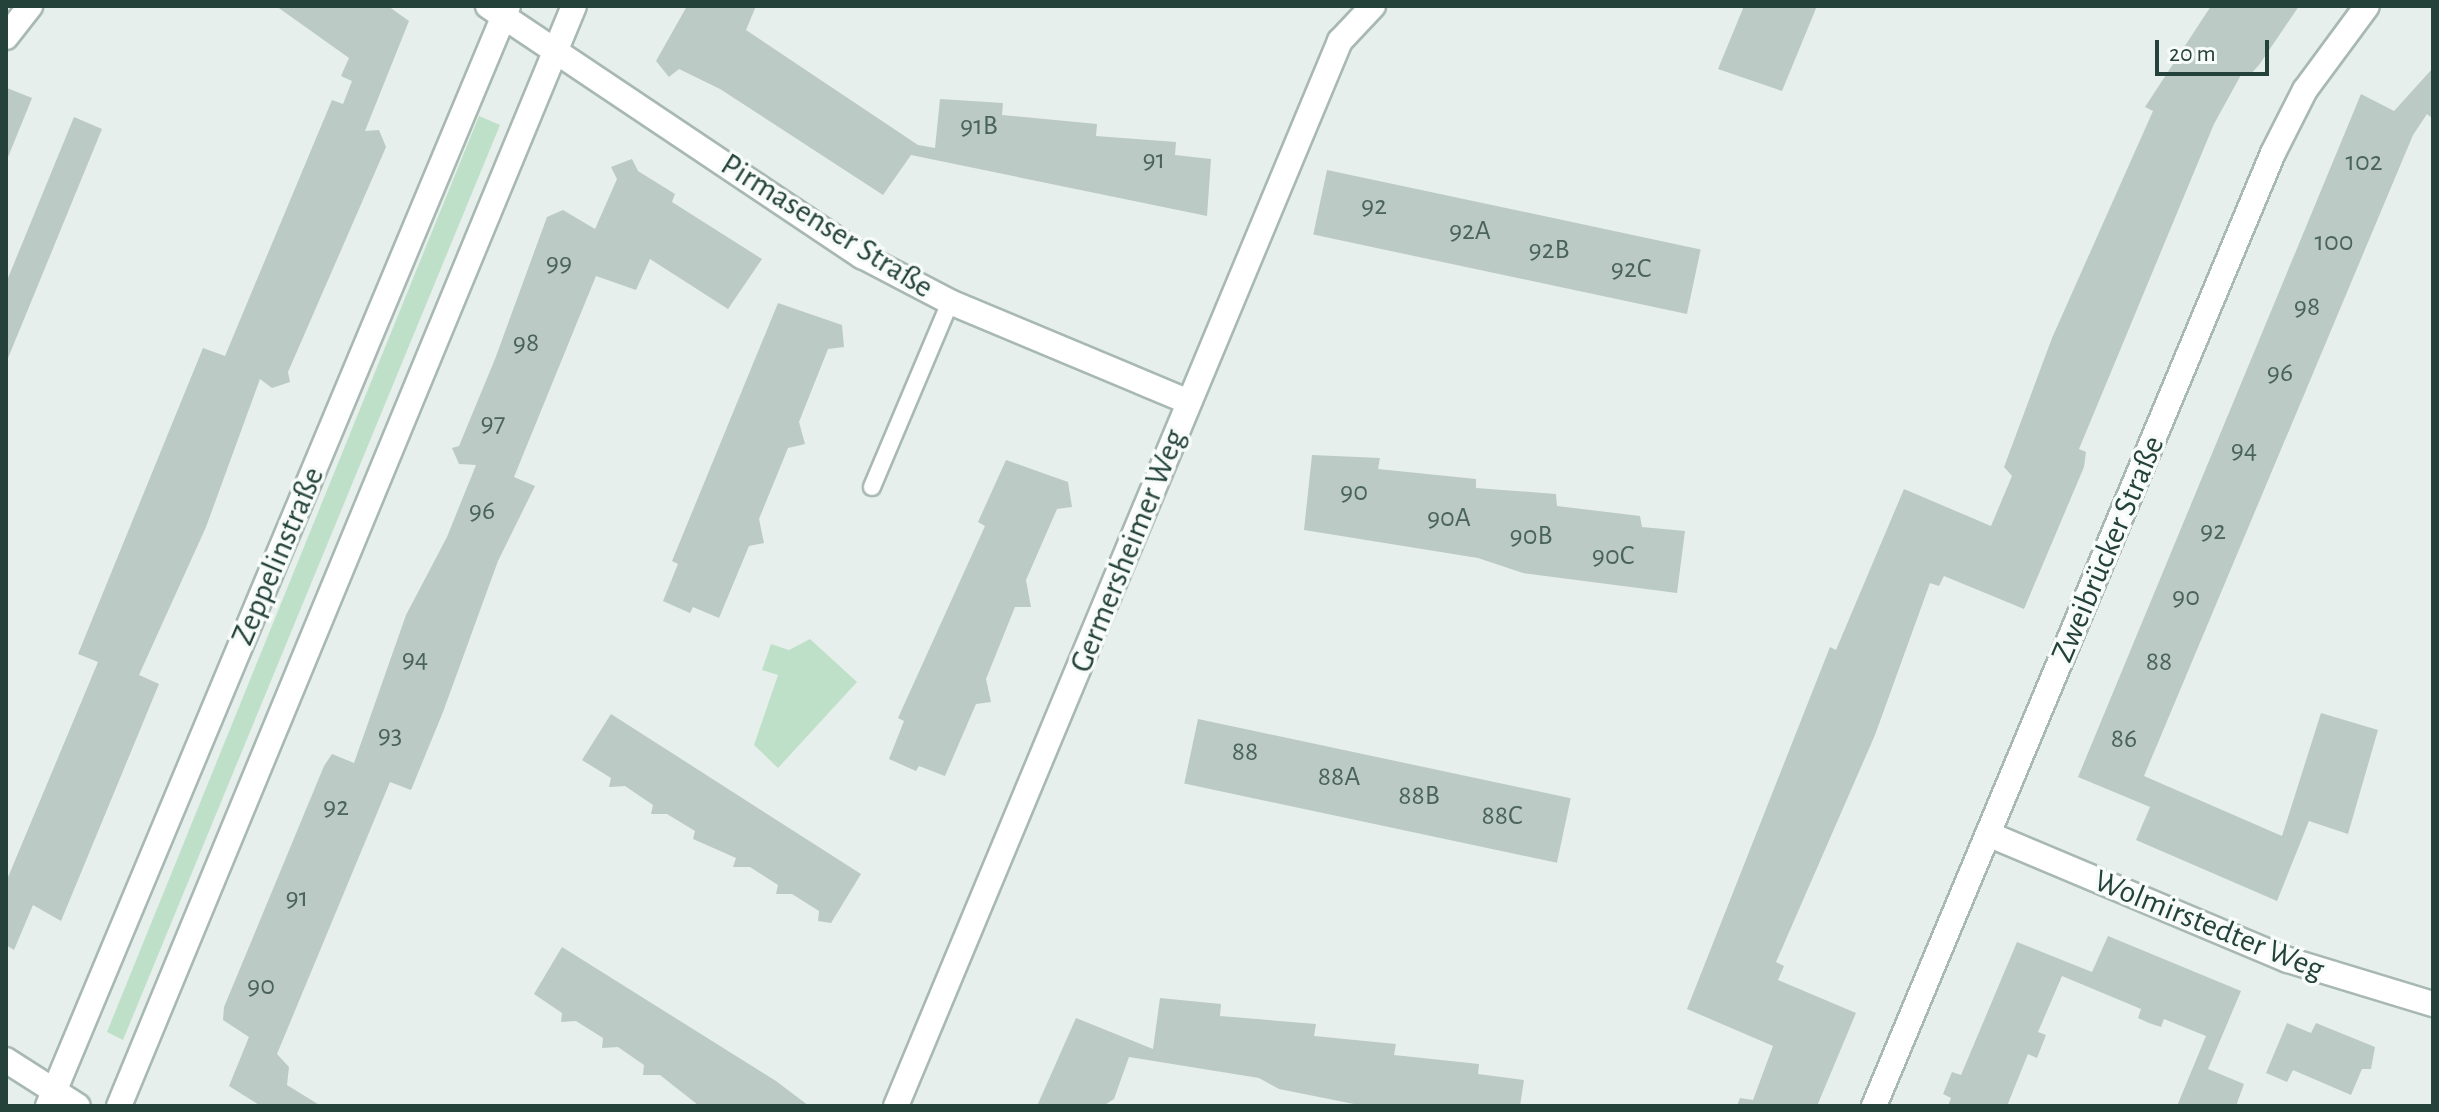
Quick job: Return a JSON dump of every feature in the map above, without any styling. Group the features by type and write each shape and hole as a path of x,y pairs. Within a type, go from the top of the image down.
{"street":[{"path":"6,37 30,6"},
{"name":"Zeppelinstraße","path":"119,1106 574,6"},
{"name":"Germersheimer Weg","path":"896,1106 1340,41 1373,6"},
{"name":"Zweibrücker Straße","path":"1874,1106 2273,153 2305,90 2367,6"},
{"name":"Zeppelinstraße","path":"51,1098 500,9"},
{"name":"Pirmasenser Straße","path":"500,9 862,256 950,302 1189,402"},
{"name":"Wolmirstedter Weg","path":"1988,834 2288,960 2433,1004"},
{"path":"6,1060 51,1098 78,1106"}],"lane":[{"path":"872,487 950,302"}],"green space":[{"path":"479,116 500,125 123,1040 107,1032"},
{"path":"810,639 857,682 778,768 754,745 778,675 762,670 771,644 789,650"}],"building":[{"path":"276,6 388,6 409,21 365,131 379,130 386,147 288,372 290,382 272,388 260,379 206,527 139,675 159,684 61,921 33,905 14,950 6,945 6,882 98,662 78,654 203,348 225,356 332,100 343,104 352,81 341,76 349,58"},
{"path":"687,6 756,6 746,30 918,145 935,148 940,99 1003,103 1002,115 1097,124 1096,136 1176,142 1175,155 1211,159 1207,216 911,155 883,195 720,89 679,69 669,77 656,61"},
{"path":"1744,6 1817,6 1782,91 1718,69"},
{"path":"2211,6 2299,6 2259,65 2249,76 2242,73 2214,124 2079,449 2086,452 2084,467 2024,609 1944,576 1939,586 1930,583 1875,735 1776,962 1784,966 1778,980 1856,1013 1817,1106 1737,1106 1740,1098 1753,1100 1773,1046 1687,1009 1830,647 1836,650 1904,489 1991,526 2012,476 2004,467 2052,338 2153,111 2145,107"},
{"path":"2433,68 2433,119 2427,114 2413,135 2144,776 2282,836 2321,713 2378,730 2348,834 2309,821 2277,901 2136,840 2150,807 2078,777 2361,94 2394,111"},
{"path":"6,89 32,98 6,162"},
{"path":"74,117 102,129 6,363 6,283"},
{"path":"632,159 638,171 675,194 672,202 762,259 728,309 650,259 636,290 596,276 514,477 535,486 498,561 443,712 411,790 390,782 277,1054 289,1067 287,1085 321,1106 261,1106 229,1086 249,1037 223,1020 224,1007 324,766 332,754 354,763 406,615 447,537 476,465 459,464 452,448 459,446 495,359 547,217 563,210 595,229 617,179 611,167"},
{"path":"1327,170 1701,249 1687,314 1313,235"},
{"path":"778,303 842,325 844,347 828,349 799,422 805,444 788,448 759,519 764,543 749,546 719,618 693,607 690,613 663,601 678,564 672,561"},
{"path":"1312,455 1380,458 1378,469 1476,479 1476,488 1556,494 1557,506 1640,516 1642,527 1685,531 1677,593 1523,573 1478,558 1304,530"},
{"path":"1006,460 1068,482 1072,507 1057,509 1026,580 1031,607 1015,607 986,679 991,702 976,704 945,776 919,766 916,771 889,759 904,721 898,718 985,526 978,522"},
{"path":"611,714 861,874 831,923 818,921 819,911 792,894 776,894 778,885 750,867 733,867 736,858 693,839 695,831 667,814 651,814 653,805 625,786 609,787 611,778 582,760"},
{"path":"1198,719 1571,798 1557,863 1184,784"},
{"path":"2108,936 2241,991 2208,1069 2244,1084 2236,1106 2177,1106 2206,1036 2164,1019 2161,1027 2149,1023 2138,1018 2141,1009 2062,976 2038,1032 2046,1035 2037,1058 2028,1054 2007,1106 1948,1106 1951,1098 1943,1094 1952,1072 1961,1075 2017,942 2092,972"},
{"path":"562,947 776,1081 809,1106 698,1105 660,1075 643,1075 644,1065 618,1047 602,1048 603,1038 576,1021 561,1022 562,1013 534,994"},
{"path":"1160,998 1221,1004 1220,1016 1316,1024 1314,1036 1396,1044 1394,1055 1479,1064 1478,1074 1524,1080 1520,1106 1364,1106 1279,1089 1259,1078 1129,1057 1114,1099 1103,1106 1037,1106 1076,1018 1153,1049"},
{"path":"2287,1023 2311,1033 2316,1023 2375,1047 2371,1069 2362,1069 2351,1095 2293,1070 2287,1082 2266,1073"}]}
